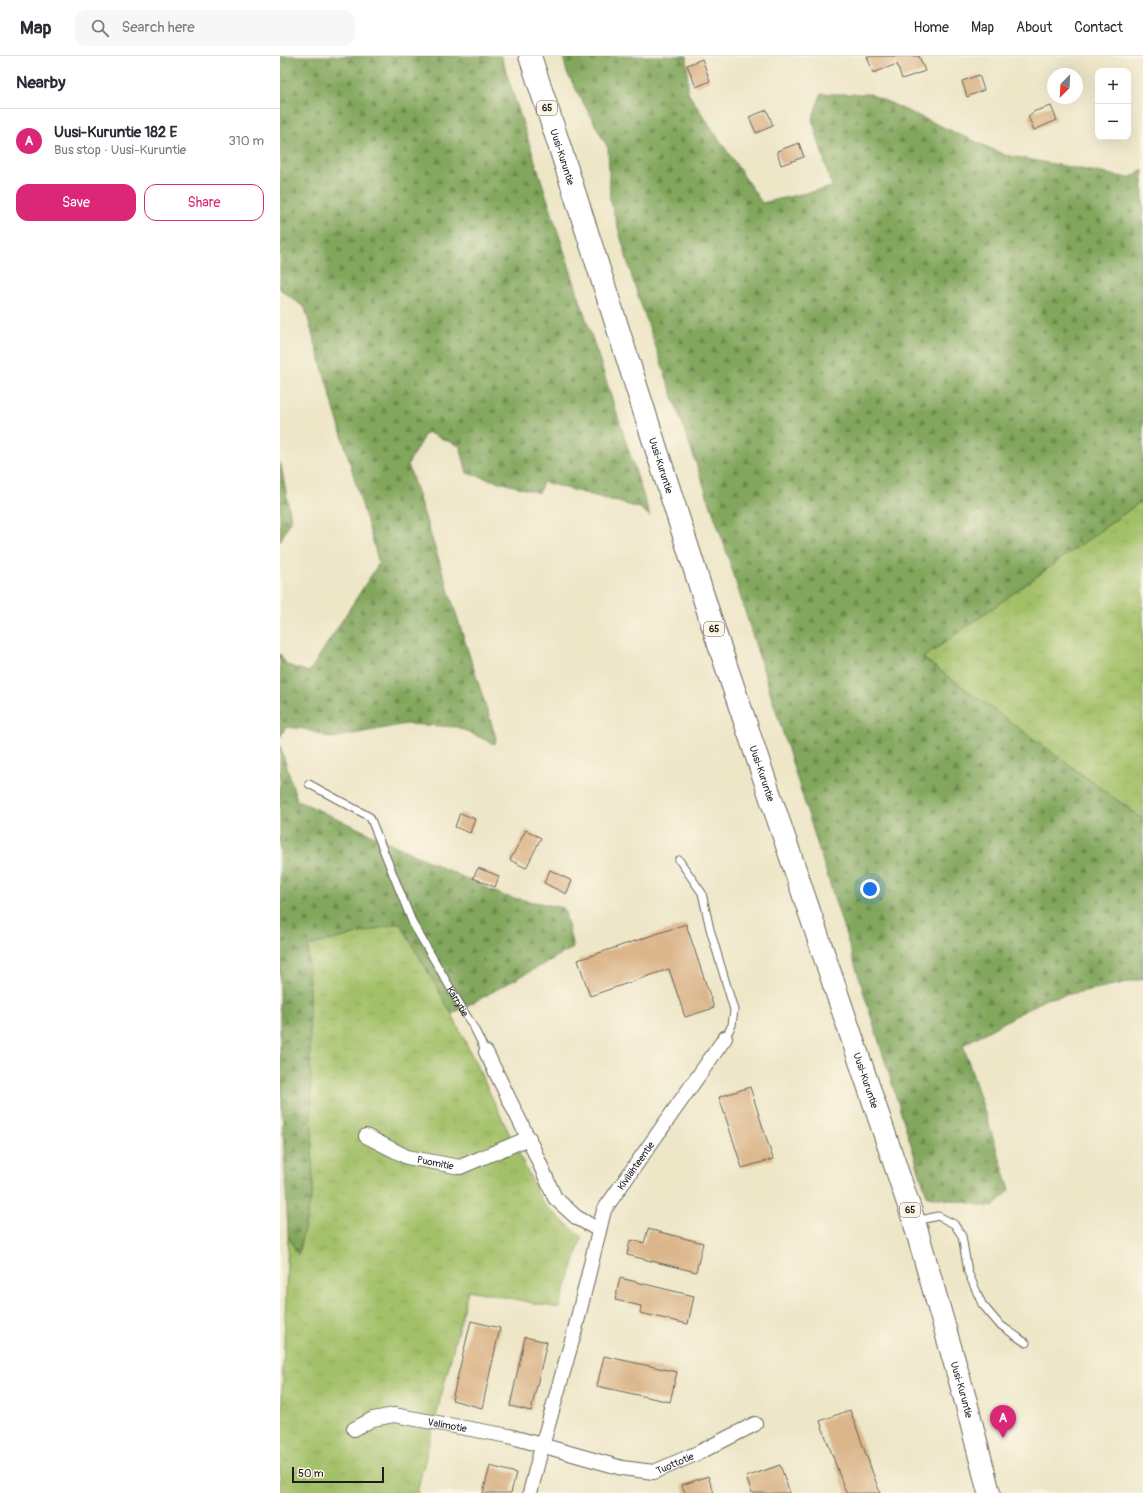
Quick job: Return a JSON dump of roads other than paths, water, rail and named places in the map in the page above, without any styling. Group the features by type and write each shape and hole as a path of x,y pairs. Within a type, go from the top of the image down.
{"main road":[{"name":"Uusi-Kuruntie","path":"530,56 716,636 914,1222 966,1402 989,1493"}],"street":[{"name":"Kivilähteentie","path":"530,1493 575,1330 604,1210 725,1038"},
{"name":"Kärrytie","path":"486,1052 529,1138 555,1198 576,1217 599,1230"},
{"name":"Puomitie","path":"366,1136 407,1157 460,1167 529,1138"},
{"name":"Valimotie","path":"354,1429 373,1419 394,1414 509,1436 542,1446"},
{"name":"Tuottotie","path":"542,1446 622,1468 654,1472 700,1452 755,1424"}],"lane":[{"name":"Kärrytie","path":"309,784 370,817 413,924 475,1030 486,1052"},
{"name":"Kivilähteentie","path":"679,860 702,893 710,929 734,1010 732,1025 725,1038"},
{"path":"914,1222 938,1216 954,1224 962,1236 968,1272 982,1304 998,1324 1026,1343"}],"place":[{"name":"Uusi-Kuruntie 182 E","path":"1003,1438"}]}
